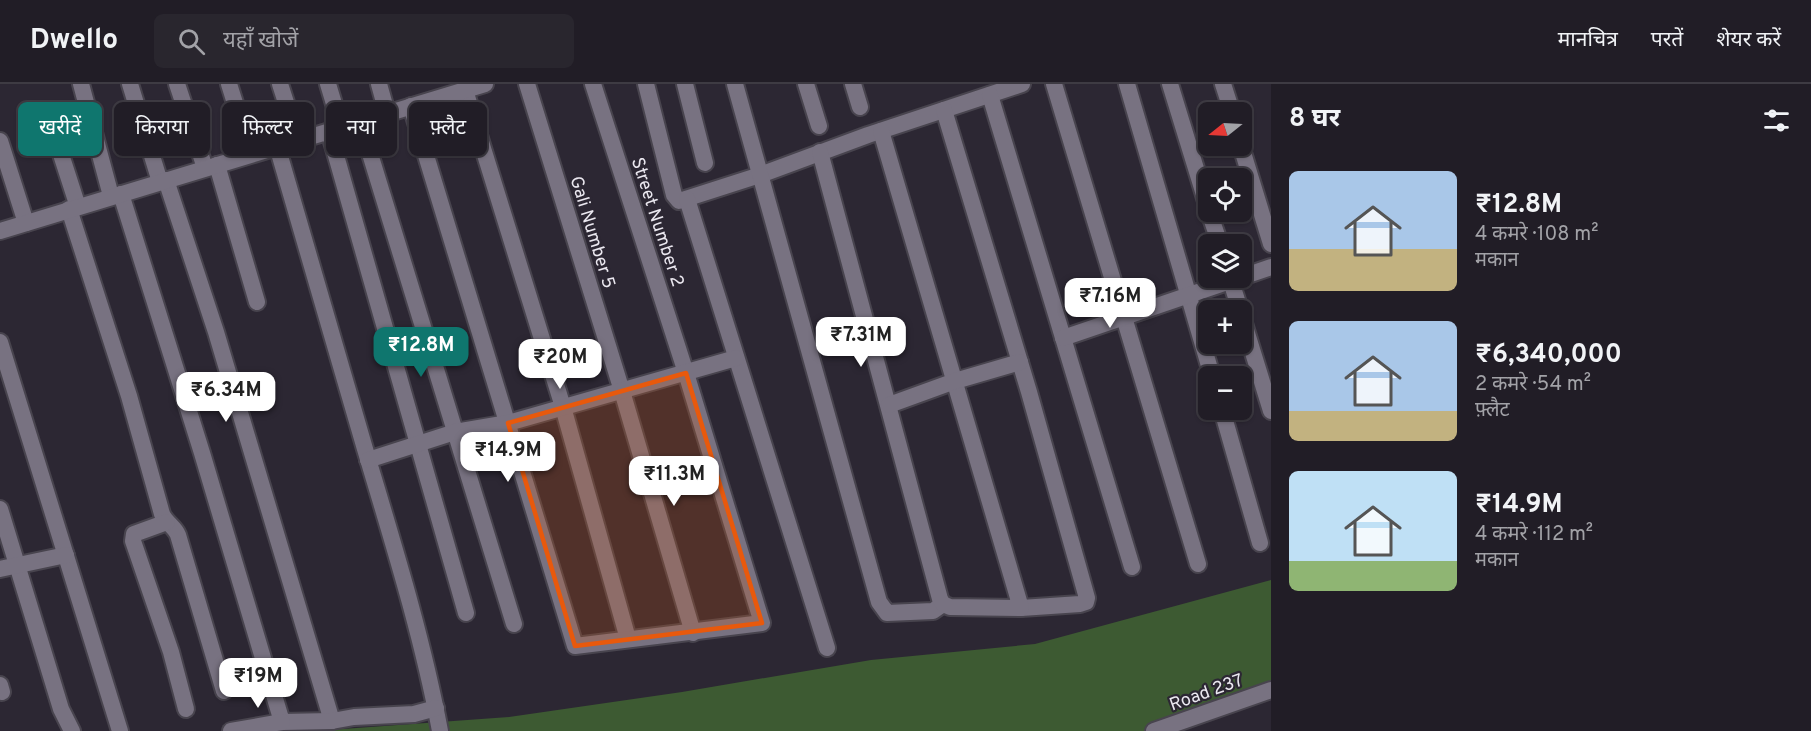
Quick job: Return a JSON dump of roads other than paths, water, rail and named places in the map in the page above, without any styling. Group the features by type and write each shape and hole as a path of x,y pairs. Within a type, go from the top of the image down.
{"street":[{"path":"81,84 282,722"},
{"path":"130,84 226,364 332,721"},
{"path":"177,84 211,166 257,302"},
{"path":"229,84 235,102"},
{"path":"280,84 286,102"},
{"path":"328,84 331,102"},
{"path":"379,84 384,102"},
{"path":"417,102 434,91 465,90 482,84"},
{"name":"Gali Number 5","path":"527,84 622,391 693,633"},
{"name":"Street Number 2","path":"593,84 686,373 762,623 693,633"},
{"path":"646,84 674,195 679,201 944,110 982,92 1022,84"},
{"path":"685,84 705,162"},
{"path":"735,84 879,602 887,613 933,611 943,604"},
{"path":"806,84 819,126"},
{"path":"854,84 860,107"},
{"path":"1054,84 1198,564"},
{"path":"1127,84 1209,366"},
{"path":"1170,84 1198,175"},
{"path":"1223,84 1229,102"},
{"path":"465,90 563,408 628,639"},
{"path":"982,92 1063,338 1132,567"},
{"path":"820,152 940,599 943,604 950,607 1021,608 1086,602 1087,598 1020,362 944,110"},
{"path":"882,130 1021,608"},
{"path":"0,141 26,223"},
{"path":"60,156 162,514 178,535 225,691"},
{"path":"0,231 244,156"},
{"path":"280,156 417,624 440,731"},
{"path":"342,156 418,444 466,613"},
{"path":"370,156 514,624"},
{"path":"426,156 575,646 693,633"},
{"path":"1244,156 1271,244"},
{"path":"687,199 827,648"},
{"path":"1252,273 1271,267"},
{"path":"1063,338 1209,288"},
{"path":"0,342 118,731"},
{"path":"1252,349 1271,411"},
{"path":"368,460 455,432 508,423 736,358"},
{"path":"889,405 956,381 1020,362"},
{"path":"1225,420 1260,543"},
{"path":"0,510 8,567 61,709 72,731"},
{"path":"167,522 134,534 133,541 171,652 186,709"},
{"path":"8,567 66,555"},
{"name":"Road 237","path":"1154,731 1271,690"},
{"path":"231,731 282,722 332,721 354,717 414,714 436,708"}]}
